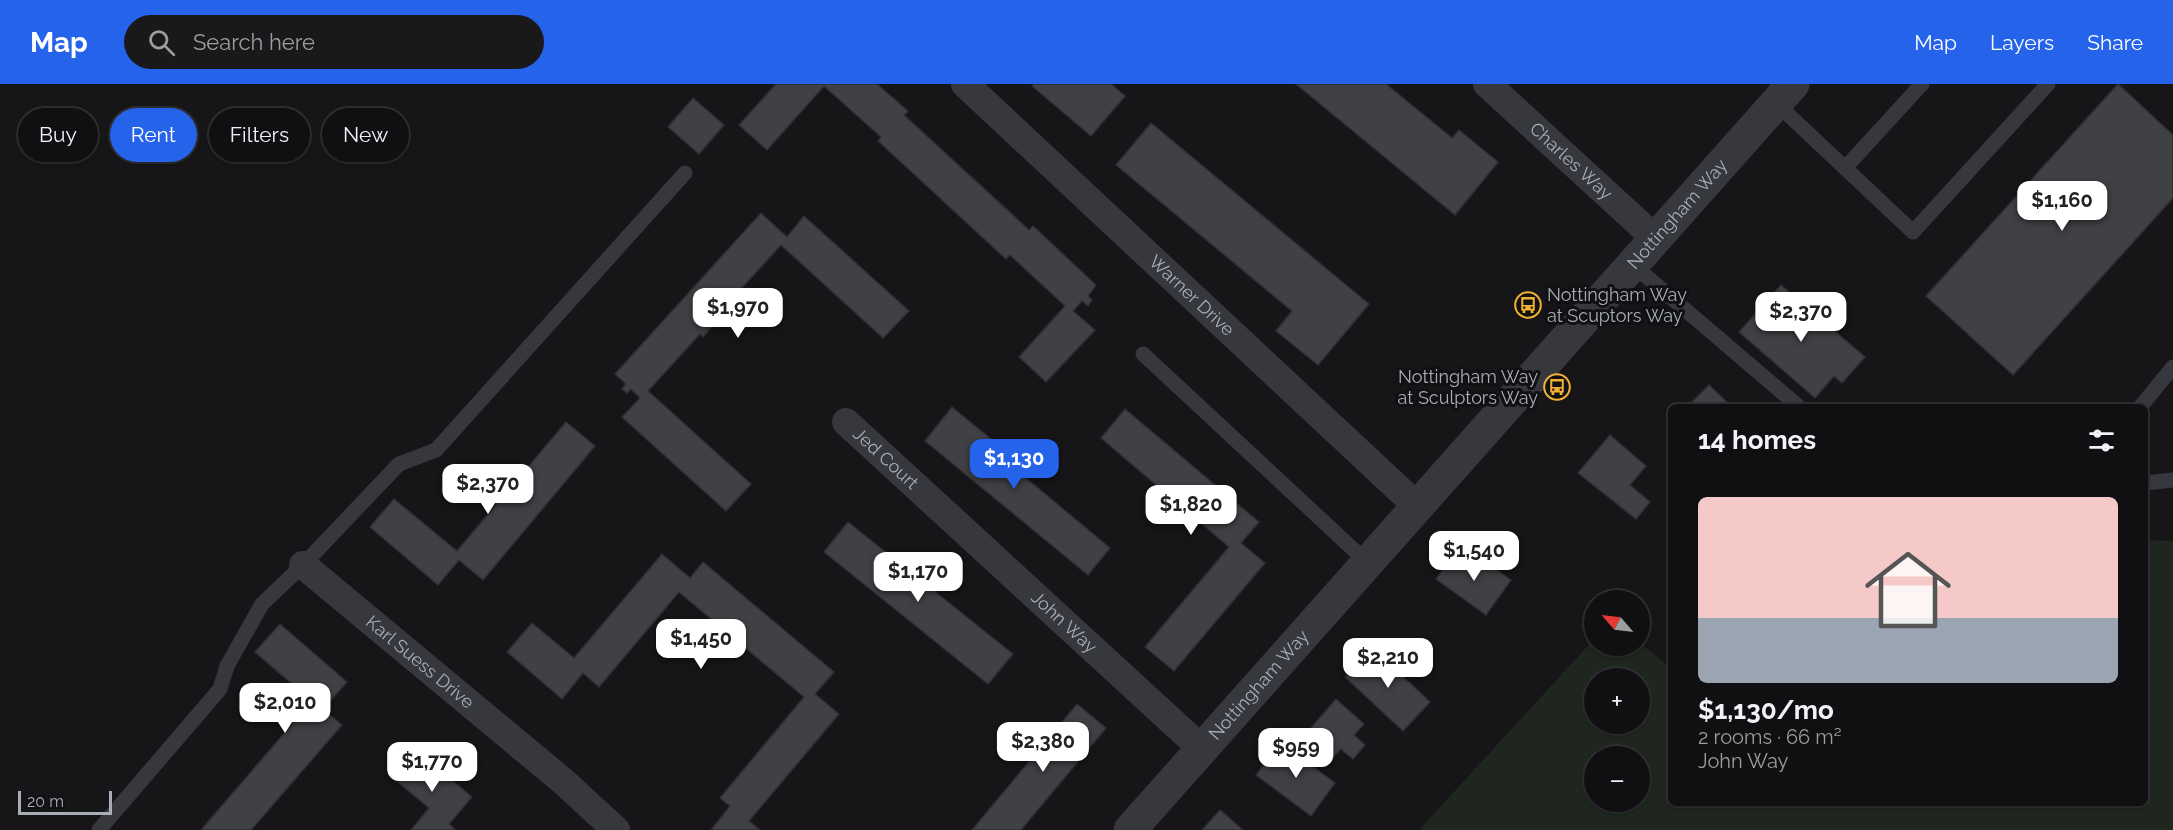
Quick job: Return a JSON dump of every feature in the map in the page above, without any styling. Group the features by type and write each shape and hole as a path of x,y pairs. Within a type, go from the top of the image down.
{"street":[{"name":"Warner Drive","path":"965,84 1418,507"},
{"name":"Charles Way","path":"1487,84 1656,239"},
{"name":"Nottingham Way","path":"1131,830 1785,93"},
{"name":"Jed Court","path":"846,422 926,496"},
{"name":"John Way","path":"926,496 1202,749"},
{"name":"Karl Suess Drive","path":"303,565 555,775 616,830"}],"lane":[{"path":"1845,168 1922,84"},
{"path":"1785,93 1845,168 1913,232 2048,84"},
{"path":"99,830 220,689 228,666 262,604 303,565 399,464 436,450 685,173"},
{"path":"1633,264 1796,404"},
{"path":"1143,354 1368,563"},
{"path":"2143,404 2173,367"},
{"path":"2148,483 2173,480"}],"shaded area":[{"path":"2148,540 2173,541 2173,830 1419,830 1584,650 1584,656 1650,656 1650,651 1668,666 1668,806 2148,806"}],"building":[{"path":"776,84 877,84 908,111 904,115 1029,230 1033,226 1096,285 1088,296 1092,300 1088,306 1082,301 1073,311 1095,330 1046,382 1019,357 1065,306 1010,255 1006,259 878,141 881,137 824,86 767,150 739,125"},
{"path":"1034,84 1111,84 1125,96 1091,136 1032,86"},
{"path":"1296,84 1386,84 1452,138 1459,130 1498,162 1455,215"},
{"path":"2118,84 2173,135 2173,198 2013,375 1926,296"},
{"path":"693,98 724,125 699,154 668,127"},
{"path":"1151,123 1369,304 1318,365 1276,331 1292,311 1116,165"},
{"path":"761,213 787,237 804,216 909,311 883,338 781,245 728,303 730,306 703,337 700,334 648,391 751,484 726,511 622,417 640,398 631,389 627,393 622,389 626,384 615,374"},
{"path":"1781,285 1865,357 1842,383 1834,376 1815,398 1739,332"},
{"path":"1709,385 1729,404 1690,404"},
{"path":"952,407 1008,453 1003,459 1110,548 1088,575 925,441"},
{"path":"1125,409 1259,522 1241,543 1265,563 1174,671 1145,647 1229,547 1101,438"},
{"path":"566,422 595,446 483,580 459,560 438,585 370,527 394,499 457,551"},
{"path":"1610,435 1646,466 1630,485 1650,502 1636,519 1578,473"},
{"path":"848,522 1013,654 988,684 824,552"},
{"path":"1455,553 1475,567 1481,559 1511,580 1486,615 1436,579"},
{"path":"662,554 690,578 703,562 834,672 815,694 839,714 749,821 760,830 711,830 730,806 720,798 804,697 679,592 599,687 583,673 562,699 507,652 532,623 574,658"},
{"path":"280,624 347,682 323,709 342,725 251,830 201,830 312,701 255,652"},
{"path":"1373,648 1430,702 1403,731 1345,677"},
{"path":"1336,699 1364,724 1354,735 1365,745 1353,759 1341,749 1331,759 1304,736"},
{"path":"1077,704 1106,728 1021,830 972,830"},
{"path":"1280,742 1335,783 1311,816 1256,775"},
{"path":"416,750 472,797 449,824 456,830 411,830 429,808 393,778"},
{"path":"1220,810 1243,830 1202,830"}],"place":[{"name":"Nottingham Way at Scuptors Way","path":"1528,305"},
{"name":"Nottingham Way at Sculptors Way","path":"1557,387"}]}
